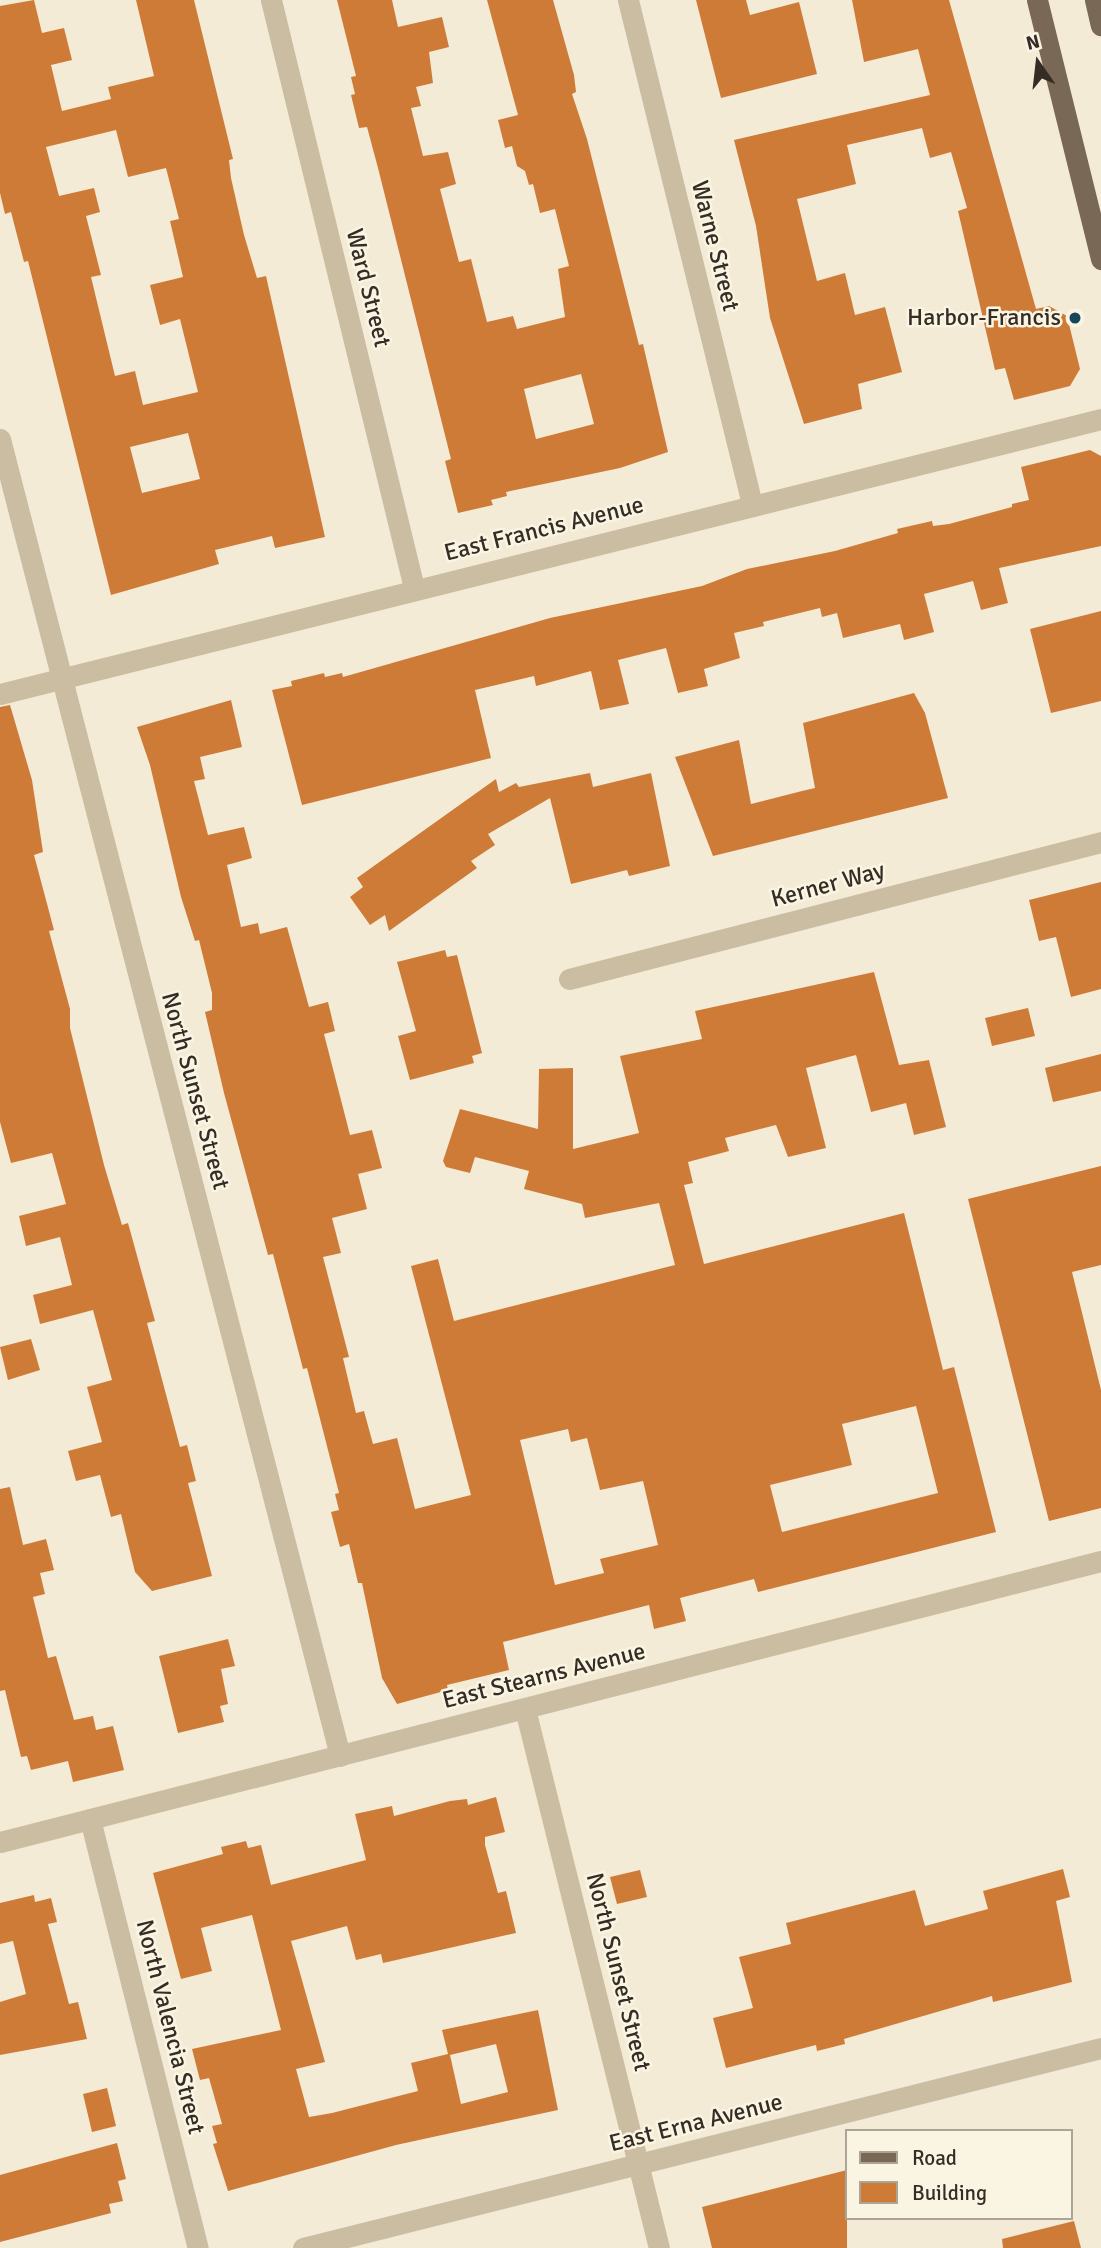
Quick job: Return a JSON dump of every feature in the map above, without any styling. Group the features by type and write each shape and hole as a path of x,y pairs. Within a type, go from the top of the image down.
{"main road":[{"path":"1037,0 1101,259"},
{"path":"1095,0 1101,25"}],"street":[{"name":"Ward Street","path":"271,0 414,588"},
{"name":"Warne Street","path":"628,0 752,504"},
{"name":"East Francis Avenue","path":"0,694 414,588 1101,419"},
{"name":"North Sunset Street","path":"0,439 340,1756"},
{"name":"Kerner Way","path":"569,979 1101,842"},
{"name":"East Stearns Avenue","path":"0,1842 1101,1561"},
{"name":"North Sunset Street","path":"525,1709 659,2248"},
{"name":"North Valencia Street","path":"90,1819 198,2248"},
{"name":"East Erna Avenue","path":"303,2248 1101,2048"}],"building":[{"path":"34,0 42,33 64,28 72,60 51,65 62,111 111,99 108,87 154,76 136,0 194,0 233,159 229,160 231,178 244,235 257,278 266,276 325,537 275,548 272,536 215,550 219,564 111,595 28,261 24,262 11,212 5,214 0,193 0,6","holes":["116,130 128,177 166,168 179,219 170,221 183,277 150,285 160,325 180,319 198,392 143,405 135,371 115,376 91,277 101,275 86,216 100,212 94,188 59,196 46,147","188,433 200,479 142,493 130,447"]},
{"path":"337,0 392,0 398,27 442,17 449,47 429,52 433,83 416,87 421,106 411,108 423,156 448,152 456,184 440,189 459,262 471,259 487,322 513,316 517,329 565,317 558,269 569,266 555,209 540,213 533,184 529,185 525,171 517,166 512,146 505,148 498,120 518,115 487,0 553,0 574,75 576,92 572,94 587,139 639,345 643,344 668,452 620,468 506,492 507,496 491,500 493,505 458,513 445,461 451,459 378,168 367,127 359,128 351,95 355,94 351,77 356,76","holes":["581,374 594,424 536,439 524,389"]},
{"path":"696,0 746,0 750,15 799,2 817,74 721,98"},
{"path":"852,0 949,0 1036,309 1049,306 1067,316 1080,369 1070,386 1014,400 1005,368 995,370 958,211 967,208 951,152 930,158 922,128 847,145 856,184 797,199 817,281 845,273 855,315 885,307 902,372 858,384 862,409 804,424 770,318 756,226 734,140 930,95 918,49 864,62"},
{"path":"1090,450 1101,456 1101,546 999,568 1008,603 981,610 973,581 924,594 934,632 904,640 900,624 843,638 837,613 822,617 820,608 763,622 764,626 734,633 740,658 704,669 708,686 678,693 666,648 618,660 629,704 600,710 591,671 536,686 534,676 475,690 491,758 302,805 272,690 292,686 291,681 324,673 325,677 342,673 343,677 550,618 702,586 747,569 835,551 898,533 897,529 932,521 933,526 949,524 1012,507 1012,504 1029,500 1021,467"},
{"path":"1101,611 1101,701 1051,713 1030,629"},
{"path":"914,693 925,713 948,798 713,856 675,757 739,740 751,804 815,788 803,723"},
{"path":"231,700 242,747 200,757 205,779 194,781 208,835 244,827 252,858 227,865 241,927 258,923 260,934 287,927 309,1007 328,1002 335,1031 324,1034 350,1135 372,1130 382,1168 358,1174 367,1209 332,1218 341,1253 323,1257 349,1357 343,1358 356,1413 364,1411 373,1444 397,1438 415,1509 471,1495 411,1266 438,1259 454,1321 675,1265 659,1203 585,1218 582,1204 524,1189 529,1171 475,1157 470,1173 446,1167 443,1161 460,1109 538,1129 539,1069 573,1068 573,1149 639,1133 620,1056 702,1039 695,1011 874,972 899,1065 929,1060 946,1127 914,1135 906,1103 871,1112 856,1055 806,1068 826,1148 788,1157 776,1125 725,1138 729,1151 688,1162 693,1183 684,1185 704,1264 904,1213 943,1370 954,1367 996,1532 758,1592 754,1579 680,1598 686,1621 654,1629 649,1605 503,1642 509,1670 447,1685 448,1690 397,1704 382,1678 362,1583 358,1583 349,1544 340,1547 331,1512 339,1510 335,1494 339,1493 307,1368 303,1369 273,1254 268,1255 224,1093 205,1012 212,1010 212,993 199,940 195,941 181,897 150,765 137,727","holes":["916,1406 938,1493 782,1532 770,1485 852,1465 842,1424","568,1429 571,1442 587,1438 600,1490 643,1481 658,1545 600,1559 604,1573 555,1585 520,1440"]},
{"path":"10,705 32,780 43,852 34,855 54,930 49,931 70,1009 70,1028 104,1165 122,1225 128,1223 155,1321 147,1323 180,1447 187,1445 196,1481 188,1483 212,1576 152,1591 135,1572 121,1514 111,1517 100,1475 76,1481 68,1451 102,1442 87,1387 112,1380 93,1310 40,1324 33,1295 72,1285 60,1237 26,1246 19,1216 66,1204 52,1153 11,1163 0,1122 0,707"},
{"path":"590,773 593,787 651,773 670,866 629,876 627,870 571,884 550,798 488,834 495,845 471,861 477,868 389,931 385,915 370,925 350,897 363,887 357,878 496,779 499,792 516,783 519,787"},
{"path":"1101,882 1101,989 1071,997 1056,937 1039,941 1029,900"},
{"path":"445,950 447,957 457,955 482,1053 472,1056 474,1063 410,1080 398,1036 416,1031 397,962"},
{"path":"1028,1008 1035,1036 992,1046 985,1018"},
{"path":"1101,1054 1101,1091 1053,1102 1045,1068"},
{"path":"1101,1166 1101,1265 1072,1272 1101,1390 1101,1508 1049,1521 968,1199"},
{"path":"31,1339 40,1370 8,1380 0,1347"},
{"path":"10,1487 23,1545 46,1539 54,1570 40,1573 45,1594 33,1597 48,1658 56,1656 74,1720 93,1716 96,1730 113,1726 124,1770 73,1782 68,1761 31,1770 27,1756 21,1757 5,1690 0,1691 0,1489"},
{"path":"228,1639 235,1666 221,1669 228,1704 220,1706 224,1722 178,1733 159,1656"},
{"path":"496,1797 505,1832 485,1837 485,1845 498,1893 506,1891 516,1933 383,1963 381,1954 356,1960 347,1926 291,1941 325,2062 296,2069 309,2117 418,2091 411,2063 448,2054 442,2030 538,2010 558,2110 396,2145 228,2191 213,2144 217,2143 212,2126 222,2124 209,2078 200,2080 192,2049 281,2030 252,1915 201,1928 212,1971 181,1979 153,1873 223,1854 221,1847 246,1841 248,1848 261,1845 271,1885 366,1860 355,1814 392,1806 394,1816 467,1799 468,1805","holes":["496,2044 508,2092 461,2104 450,2055"]},
{"path":"1063,1869 1070,1897 1056,1901 1072,1982 993,2002 992,1996 844,2039 845,2044 817,2051 816,2045 726,2068 713,2018 753,2008 739,1957 791,1944 786,1923 915,1890 925,1926 988,1909 983,1891"},
{"path":"640,1870 647,1897 617,1904 610,1877"},
{"path":"34,1895 35,1902 51,1898 57,1922 48,1924 69,2004 78,2002 87,2039 0,2055 0,2002 26,1994 13,1941 0,1944 0,1903"},
{"path":"107,2088 116,2126 92,2132 83,2094"},
{"path":"117,2143 126,2179 118,2181 123,2201 109,2204 111,2213 0,2242 0,2175"},
{"path":"846,2170 847,2248 712,2248 702,2207"},
{"path":"1074,2221 1081,2248 1003,2248 1002,2239"}],"place":[{"name":"Harbor-Francis","path":"1075,318"}]}
